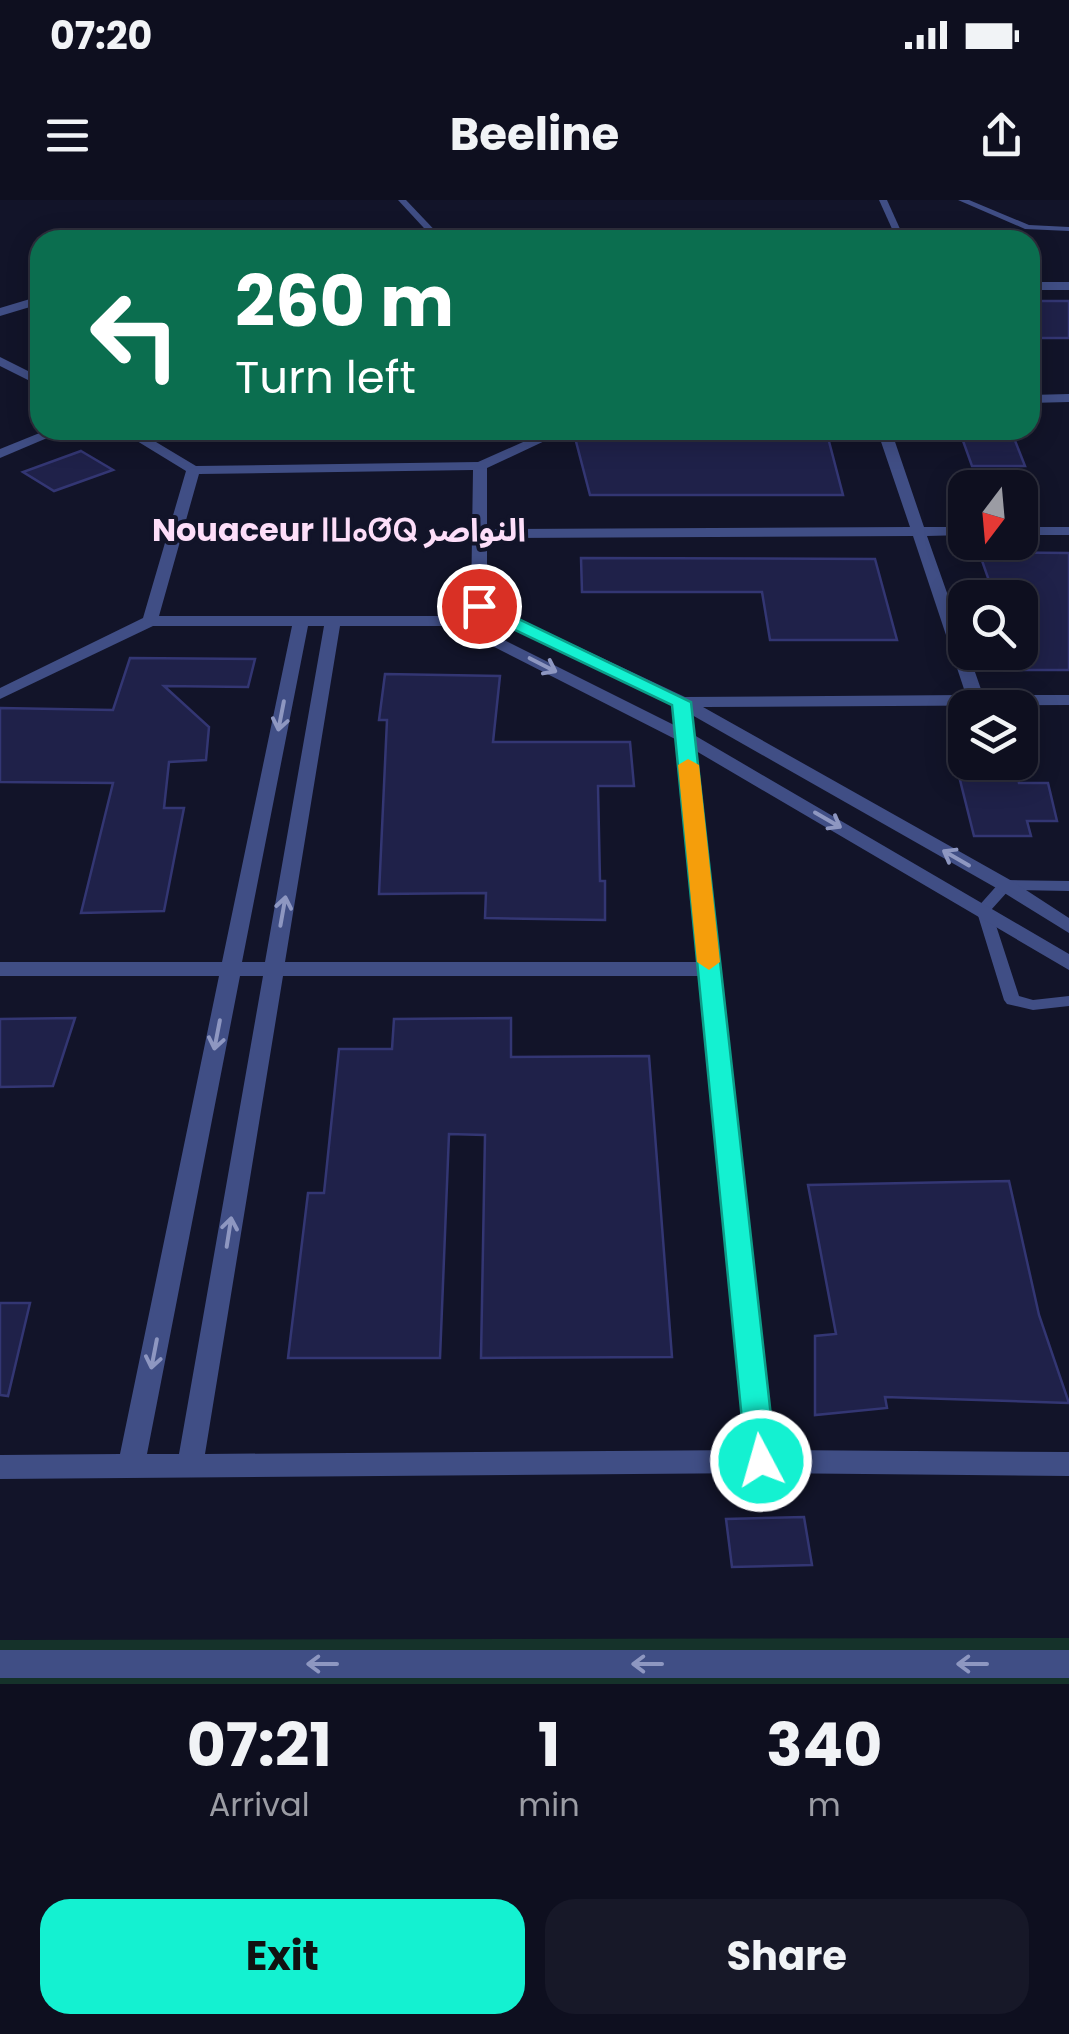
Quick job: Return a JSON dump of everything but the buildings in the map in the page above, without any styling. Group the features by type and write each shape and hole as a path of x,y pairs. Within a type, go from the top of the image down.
{"street":[{"path":"1040,286 1069,286"},
{"path":"1040,294 1069,294"},
{"path":"0,312 30,303"},
{"path":"0,360 30,376"},
{"path":"1040,399 1069,398"},
{"path":"0,446 30,434"},
{"path":"0,454 34,440"},
{"path":"142,440 192,470 480,466 538,440"},
{"path":"887,440 973,690"},
{"path":"479,606 480,466"},
{"path":"150,621 192,470"},
{"path":"480,534 948,531"},
{"path":"1038,531 1069,531"},
{"path":"456,621 479,606"},
{"path":"479,606 682,702 1069,927"},
{"path":"0,694 150,621 456,621 686,738 1069,963"},
{"path":"131,1466 301,621"},
{"path":"190,1466 333,621"},
{"path":"682,702 948,700"},
{"path":"1038,700 1069,700"},
{"path":"682,702 761,1461"},
{"path":"0,970 710,970"},
{"path":"0,1467 761,1461 1069,1464"},
{"path":"0,1664 1069,1664"}],"lane":[{"path":"402,200 430,230"},
{"path":"883,200 892,230"},
{"path":"962,200 1028,227 1069,228"},
{"path":"1069,886 1004,886 983,910 1012,1000 1033,1006 1069,1000"}],"green space":[{"path":"1069,1638 1069,1684 0,1684 0,1640"}],"slow traffic":[{"path":"688,765 709,962"}],"district":[{"name":"Nouaceur ⵏⵡⴰⵚⵕ النواصر","path":"339,530"}],"route":[{"path":"479,606 682,702 761,1461"}]}
